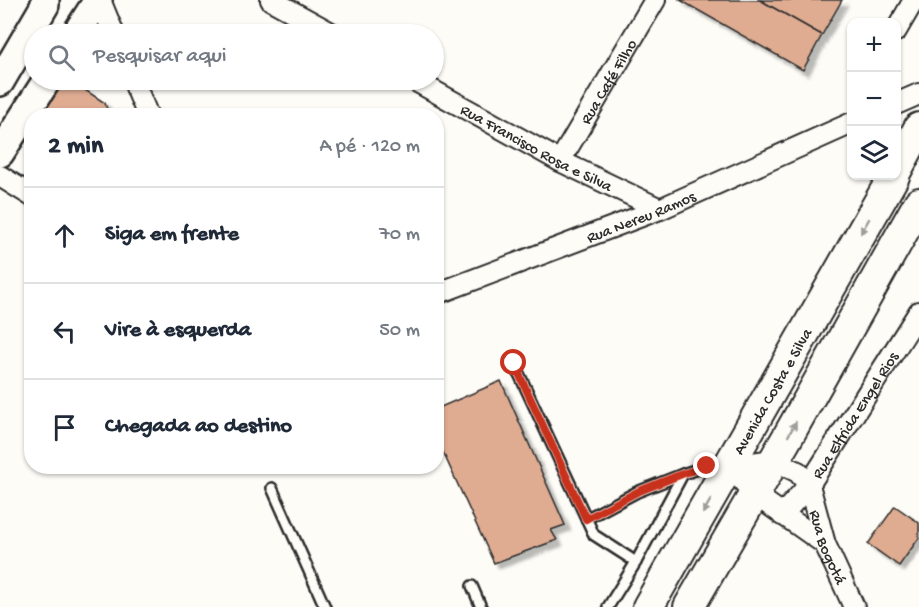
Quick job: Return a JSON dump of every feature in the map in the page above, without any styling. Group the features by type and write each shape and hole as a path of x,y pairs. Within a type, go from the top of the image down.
{"main road":[{"path":"901,163 919,128"},
{"name":"Avenida Costa e Silva","path":"648,607 892,180"},
{"path":"689,607 919,203"}],"street":[{"path":"34,24 45,5 45,0"},
{"path":"83,24 99,0"},
{"path":"99,0 110,24"},
{"path":"271,0 315,24"},
{"name":"Rua Café Filho","path":"560,161 655,0"},
{"path":"901,24 914,0"},
{"path":"0,82 24,41"},
{"path":"29,108 41,90"},
{"path":"137,90 145,108"},
{"name":"Rua Francisco Rosa e Silva","path":"432,90 560,161 660,209"},
{"path":"901,102 919,94"},
{"path":"0,153 24,116"},
{"name":"Rua Nereu Ramos","path":"444,291 660,209 847,127"},
{"path":"0,176 24,191"},
{"name":"Rua Elfrida Engel Rios","path":"782,515 809,485 919,312"},
{"path":"730,466 773,460 798,472 809,485"},
{"path":"730,466 754,494 825,544"},
{"name":"Rua Bogotá","path":"809,485 825,544 854,607"}],"lane":[{"path":"514,363 594,535 636,562"},
{"path":"586,519 637,492 682,474 707,466 730,466"},
{"path":"608,607 636,562 682,474"},
{"path":"272,488 325,607"},
{"path":"472,586 481,607"}],"building":[{"path":"680,0 760,0 822,35 803,70"},
{"path":"760,0 842,0 822,35"},
{"path":"57,90 85,90 105,103 107,108 45,108"},
{"path":"501,381 565,525 551,530 557,540 494,563 444,454 444,406"},
{"path":"895,506 919,523 919,538 899,566 868,544"}],"route":[{"path":"514,363 586,519 637,492 707,466"}]}
